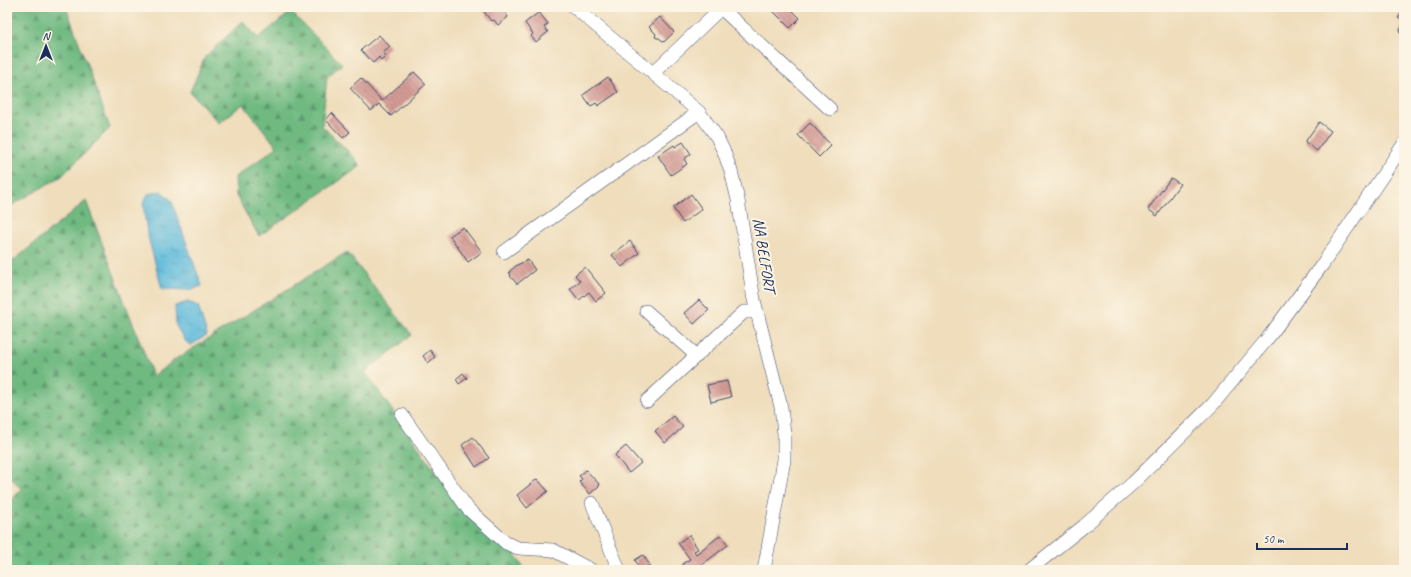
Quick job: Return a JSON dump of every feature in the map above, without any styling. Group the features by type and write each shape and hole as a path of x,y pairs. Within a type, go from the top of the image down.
{"street":[{"name":"NA BELFORT","path":"574,7 699,112 717,137 731,171 738,200 756,312 781,407 784,434 784,460 764,570"},
{"path":"653,73 721,7 830,109"},
{"path":"504,252 699,112"},
{"path":"1029,570 1084,526 1133,483 1213,404 1268,338 1322,265 1404,144"},
{"path":"646,311 697,356"},
{"path":"646,401 744,312 756,312"},
{"path":"402,415 468,509 506,543 518,548 553,550 591,570"},
{"path":"592,503 619,570"}],"green space":[{"path":"7,7 66,7 110,128 62,176 7,208"},
{"path":"291,12 342,64 327,77 322,126 352,155 361,166 259,236 236,196 235,177 277,147 243,104 219,123 190,92 205,57 243,21 258,38"},
{"path":"86,201 153,376 176,359 347,252 412,335 365,372 465,513 514,553 525,570 7,570 7,507 21,489 7,473 7,266"}],"water":[{"path":"161,191 171,200 202,286 189,290 162,289 147,233 143,203 148,194"},
{"path":"188,302 198,306 207,335 191,345 186,342 176,326 175,306"}],"building":[{"path":"487,7 505,7 503,9 508,17 498,25 494,20 491,21 483,10"},
{"path":"769,7 789,7 800,18 790,28"},
{"path":"1404,10 1404,22 1398,18"},
{"path":"539,12 548,24 544,27 548,32 536,42 531,36 533,34 525,23"},
{"path":"660,17 674,32 664,42 655,37 656,34 649,27"},
{"path":"1404,24 1404,36 1399,32"},
{"path":"379,35 390,47 383,53 386,56 381,61 379,57 373,63 361,50"},
{"path":"414,72 426,84 391,116 379,104 371,111 350,88 361,78 382,101"},
{"path":"608,77 618,92 598,106 596,103 591,106 583,95"},
{"path":"332,113 350,132 343,138 326,120"},
{"path":"1319,122 1331,131 1317,151 1305,142"},
{"path":"810,123 831,145 819,157 798,135"},
{"path":"683,142 691,154 684,159 687,164 671,175 658,156 674,145 675,147"},
{"path":"1171,178 1180,184 1157,216 1148,209"},
{"path":"691,194 702,209 683,223 673,208"},
{"path":"463,227 482,252 468,262 450,236"},
{"path":"630,241 639,253 622,267 612,255"},
{"path":"528,260 535,270 517,284 510,276 511,275 509,272 517,265"},
{"path":"585,267 606,293 596,301 589,292 579,300 570,289 580,281 575,275"},
{"path":"699,300 709,310 694,324 684,313"},
{"path":"430,350 435,357 428,363 423,356"},
{"path":"463,373 467,378 459,384 456,379"},
{"path":"727,381 731,397 711,402 707,385"},
{"path":"673,416 683,427 665,443 655,431"},
{"path":"473,437 489,458 476,467 462,445"},
{"path":"626,446 641,463 629,473 615,455"},
{"path":"586,470 600,485 590,494 579,482 582,479 579,476"},
{"path":"537,479 548,491 527,508 517,495"},
{"path":"689,535 698,549 694,551 696,554 721,535 728,545 695,570 687,570 682,564 690,559 678,543"},
{"path":"643,555 650,565 641,570 635,560"}]}
